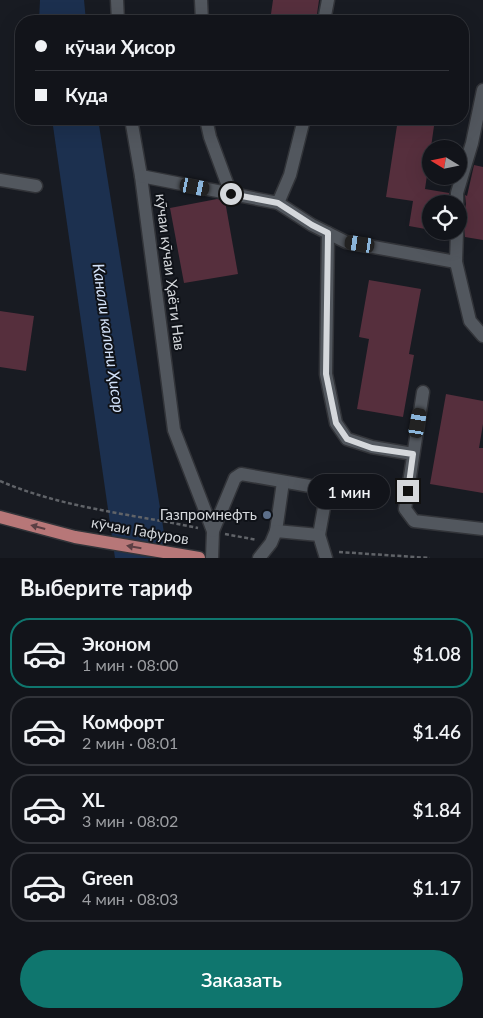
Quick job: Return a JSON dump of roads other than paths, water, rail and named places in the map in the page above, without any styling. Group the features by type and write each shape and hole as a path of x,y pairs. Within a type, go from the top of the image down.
{"main road":[{"name":"кӯчаи Гафуров","path":"0,517 76,537 199,558"}],"street":[{"path":"117,0 118,15"},
{"path":"201,0 202,15"},
{"path":"325,15 328,0"},
{"path":"458,195 478,145 483,90"},
{"name":"кӯчаи кӯчаи Ҳаёти Нав","path":"132,125 141,176 174,430 213,531"},
{"path":"207,125 231,194"},
{"path":"278,203 290,175 302,125"},
{"path":"141,176 278,203 312,225 346,242 456,262"},
{"path":"0,180 36,186"},
{"path":"328,233 326,374 336,423 347,439 372,448 413,454"},
{"path":"457,240 456,262 470,321 483,336"},
{"path":"423,392 406,509 408,515 414,521 483,529"},
{"path":"212,558 213,531 235,478 242,474 321,488 326,496 319,535 326,558"},
{"path":"259,558 271,543 276,531 283,482"},
{"path":"276,531 319,535"}],"water":[{"path":"40,0 84,0 85,15 39,15"},
{"name":"Канали калони Ҳисор","path":"53,125 99,125 168,558 115,558"}],"place":[{"name":"Газпромнефть","path":"267,515"}]}
